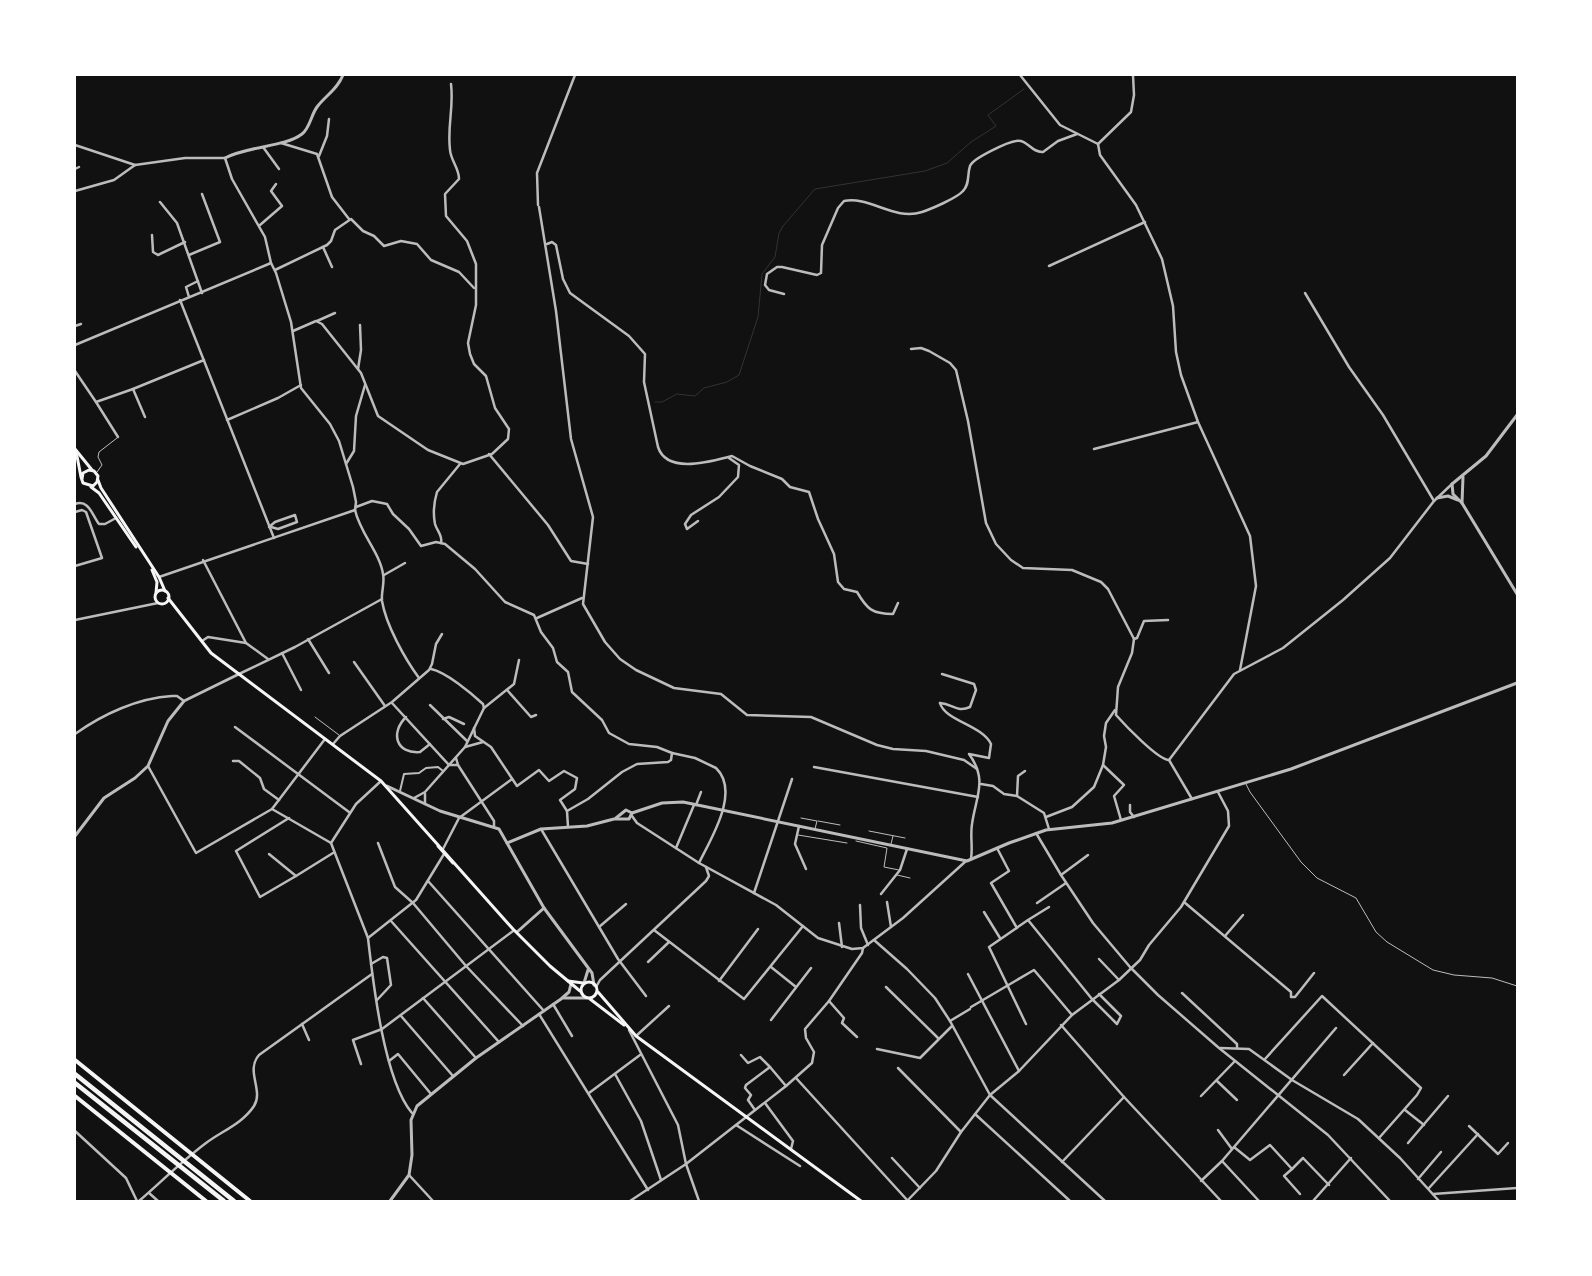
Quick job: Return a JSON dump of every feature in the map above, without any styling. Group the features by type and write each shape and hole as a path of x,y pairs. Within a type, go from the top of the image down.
{"highway":[{"path":"75,1058 98,1080 250,1201"},
{"path":"75,1074 234,1201"},
{"path":"75,1083 224,1201"},
{"path":"75,1096 206,1201"}],"main road":[{"path":"76,450 97,473 101,488 158,577 168,598 201,642 239,674 387,786 444,854 458,867"},
{"path":"76,450 84,484 98,492 138,548"},
{"path":"82,480 84,472 93,470"},
{"path":"90,486 94,485 98,480"},
{"path":"151,568 157,582 157,602 176,607"},
{"path":"156,594 160,590 165,591"},
{"path":"163,604 168,598"},
{"path":"434,840 533,949 589,999 628,1028"},
{"path":"569,982 595,986 636,1036 859,1200"},
{"path":"581,991 584,983"},
{"path":"589,999 596,997 598,992"}],"street":[{"path":"75,145 135,165 185,158 225,158 241,151 277,143 302,133 317,108 332,93 343,75"},
{"path":"575,75 536,173 541,231 546,245 568,426 572,448 592,517 588,564 582,598 586,611 605,642 620,659 636,670 674,688 721,694 741,711 757,717 811,717 876,745 893,749 926,751 964,760 977,769"},
{"path":"1020,75 1060,125 1098,144 1104,160 1136,205 1168,276 1176,322 1178,360 1198,422 1245,523 1253,552 1256,586 1240,670"},
{"path":"1098,144 1131,112 1134,95 1133,75"},
{"path":"441,543 442,538 435,523 435,498 437,492 460,464 489,454 504,443 510,432 495,408 486,376 474,364 470,354 468,340 476,305 474,288 476,268 474,256 467,241 450,223 445,210 446,193 459,179 449,143 449,126 453,108 451,84"},
{"path":"319,156 327,136 330,119"},
{"path":"784,294 769,290 765,286 767,274 782,267 817,275 821,273 822,243 838,208 844,201 876,206 901,214 920,212 962,192 968,183 971,164 977,158 1017,141 1025,142 1035,152 1043,152 1058,141 1077,134"},
{"path":"277,143 312,151 319,156 332,196 349,219 363,231 374,236 384,246 400,241 418,245 430,259 459,272 474,288"},
{"path":"262,146 279,169"},
{"path":"225,158 232,179 260,225 265,237 271,263 275,270 293,331 303,391 330,424 354,488 356,509 364,535 384,575 382,599 385,614 402,651 419,678"},
{"path":"75,191 114,180 135,165"},
{"path":"75,169 79,167"},
{"path":"260,225 282,206 271,192 276,184"},
{"path":"189,255 220,242 202,194"},
{"path":"160,202 177,224 202,293"},
{"path":"275,270 323,247 330,241 335,230 349,219"},
{"path":"1049,266 1145,222"},
{"path":"152,235 152,252 158,255 184,242"},
{"path":"546,245 551,242 556,245 563,279 570,293 629,336 646,354 645,384 658,447 662,456 672,462 693,464 734,457 750,466 782,479 790,487 809,492 818,519 834,554 837,579 840,585 845,589 857,592 864,605 874,611 894,614 898,608 898,603"},
{"path":"323,247 332,267"},
{"path":"75,345 271,263"},
{"path":"189,297 186,286 198,281"},
{"path":"1305,293 1349,367 1383,415 1435,499"},
{"path":"180,300 274,538"},
{"path":"293,331 334,313"},
{"path":"316,321 324,326 358,369 366,383 379,417 422,446 460,464"},
{"path":"75,326 81,324"},
{"path":"358,369 361,350 360,325"},
{"path":"911,349 921,348 950,363 956,370 968,421 981,504 991,537 1011,560 1023,568 1072,570 1101,582 1108,589 1134,639 1132,653 1118,688 1115,710 1106,723 1104,736 1106,747 1103,765 1094,787 1072,808 1046,817"},
{"path":"96,402 204,360"},
{"path":"75,371 118,437"},
{"path":"346,464 354,451 356,416 366,383"},
{"path":"227,420 278,398 301,385"},
{"path":"133,389 146,416"},
{"path":"1168,760 1228,681 1240,670 1283,648 1343,600 1390,558 1435,499 1486,456 1517,415"},
{"path":"1094,449 1198,422"},
{"path":"489,454 548,525 571,561 588,564"},
{"path":"698,521 687,529 684,524 688,517 719,497 738,477 738,465 727,458"},
{"path":"1462,503 1463,476"},
{"path":"1452,484 1461,490"},
{"path":"1452,484 1453,494 1462,503 1517,594"},
{"path":"1435,499 1448,496 1462,503"},
{"path":"158,577 356,509 372,501 387,504 393,514 409,529 421,546 436,542 441,543 475,569 505,602 522,608 536,618 541,632 553,648 557,662 568,672 572,692 602,720 609,733 629,744 656,747 695,758 718,770 725,792 723,810 699,863"},
{"path":"75,504 82,502 86,505 99,524 106,524 116,518"},
{"path":"75,512 82,510 86,512 102,558 75,566"},
{"path":"296,515 297,522 278,529 270,527 275,522 296,515"},
{"path":"203,560 246,642 268,659"},
{"path":"384,575 404,563"},
{"path":"536,618 582,598"},
{"path":"75,836 104,798 135,778 148,766 168,721 184,701 282,653 382,599"},
{"path":"75,616 76,620 157,602"},
{"path":"1134,639 1137,638 1144,621 1168,620"},
{"path":"333,744 340,736 392,702 429,670 436,644 442,634"},
{"path":"201,642 208,636 246,642"},
{"path":"308,639 329,673"},
{"path":"282,653 301,690"},
{"path":"412,799 425,792 465,747 484,708 514,684 519,660"},
{"path":"354,662 385,706"},
{"path":"429,670 436,670 474,696 483,704 484,708"},
{"path":"942,674 974,684 976,690 970,707 963,710 955,710 940,703 945,712 970,725 990,741 990,757 969,754 976,761 981,784 972,822 969,860"},
{"path":"614,819 629,810 638,823 699,863 776,905 818,938 842,948 856,950 863,948 891,927 969,860 997,848 1036,833 1121,820 1133,813 1246,784 1394,731 1517,683"},
{"path":"508,690 531,717 536,715"},
{"path":"75,734 96,721 140,702 172,696 177,696 184,701"},
{"path":"392,702 449,765 458,765"},
{"path":"430,705 468,741"},
{"path":"1115,710 1119,718 1154,752 1163,759 1168,760 1192,799"},
{"path":"406,717 396,732 396,736 403,748 408,752 420,752 430,744"},
{"path":"443,719 449,717 464,724"},
{"path":"235,727 350,812"},
{"path":"474,728 475,736 491,747 517,786 539,770 549,781 564,771 577,778 575,789 560,800 567,811 568,827"},
{"path":"148,766 195,853 272,809 326,738"},
{"path":"465,747 485,742"},
{"path":"567,811 588,799 622,772 637,764 668,762 671,760 672,753"},
{"path":"457,757 458,765 494,821 494,826"},
{"path":"233,761 239,761 260,778 264,789 278,800"},
{"path":"1103,765 1124,786 1114,796 1121,820"},
{"path":"399,793 404,774 419,774 430,767 438,767 443,771"},
{"path":"814,767 978,797"},
{"path":"1017,796 1018,776 1025,771"},
{"path":"444,849 459,818 512,779"},
{"path":"754,893 792,780"},
{"path":"381,781 350,812 331,843 333,853 368,938 372,974 389,1061 408,1108 412,1113 412,1155 409,1174 390,1201"},
{"path":"981,784 993,786 1004,794 1017,796 1044,813 1049,830"},
{"path":"387,786 412,799 459,818 494,826 502,833 544,908 592,973 595,986"},
{"path":"425,792 425,804"},
{"path":"676,848 701,792"},
{"path":"796,1078 908,1201 936,1171 960,1132 990,1095 1019,1071 1072,1015 1133,968 1184,902 1230,826 1228,812 1218,792"},
{"path":"508,843 541,829 586,826 614,819 624,818 629,820 632,814 662,803 695,805 723,810 969,860"},
{"path":"1130,805 1133,813"},
{"path":"272,809 331,843"},
{"path":"623,812 624,818"},
{"path":"289,818 237,850 260,897 333,853"},
{"path":"799,826 795,844 806,869"},
{"path":"541,829 619,962 646,996"},
{"path":"1036,833 1060,875 1112,947 1158,995 1277,1097 1328,1135 1390,1201"},
{"path":"378,843 395,887 413,903 466,966 523,1026"},
{"path":"881,894 900,870 907,848"},
{"path":"997,848 1009,871 991,883 1017,928"},
{"path":"269,854 296,876"},
{"path":"368,938 413,903 444,854"},
{"path":"1060,875 1088,856"},
{"path":"706,867 709,876"},
{"path":"595,986 709,876 714,874 721,875"},
{"path":"428,881 544,1011"},
{"path":"1037,903 1066,883"},
{"path":"887,902 891,927"},
{"path":"1184,902 1291,992 1291,997 1295,996 1314,973"},
{"path":"599,927 626,904"},
{"path":"860,905 861,928 868,944"},
{"path":"1026,1024 989,947 1049,907"},
{"path":"361,1064 353,1040 382,1029 401,1016 544,908"},
{"path":"984,912 1000,938"},
{"path":"1225,936 1243,915"},
{"path":"1028,920 1092,999 1117,1024 1121,1016 1099,994"},
{"path":"392,921 499,1042"},
{"path":"839,923 842,948"},
{"path":"654,930 744,999 803,926"},
{"path":"719,981 758,929"},
{"path":"874,940 935,998 950,1021 990,1095 1105,1201"},
{"path":"648,962 669,942"},
{"path":"630,1201 686,1164 796,1078 814,1059 814,1052 806,1038 805,1029 829,1001 862,953 863,948"},
{"path":"371,964 383,957 387,958 389,962 391,984 377,1000"},
{"path":"1099,960 1118,980"},
{"path":"584,983 588,972 585,965"},
{"path":"771,967 796,987"},
{"path":"771,1020 811,968"},
{"path":"950,1021 1036,970 1072,1015"},
{"path":"75,1131 126,1178 138,1201 193,1154 234,1125 250,1111 257,1095 253,1068 256,1058 372,974"},
{"path":"968,974 1019,1071"},
{"path":"412,1113 431,1094 476,1058 561,999 569,992 569,982"},
{"path":"886,987 938,1038"},
{"path":"574,999 581,991"},
{"path":"1182,993 1237,1044 1238,1048"},
{"path":"1265,1059 1322,996 1421,1088 1405,1110 1379,1138"},
{"path":"423,998 476,1058"},
{"path":"561,999 589,999"},
{"path":"829,1001 844,1018 842,1023 857,1037"},
{"path":"553,1004 572,1036"},
{"path":"636,1036 669,1006"},
{"path":"539,1014 590,1093 648,1190"},
{"path":"401,1016 454,1076"},
{"path":"302,1024 309,1040"},
{"path":"1061,1025 1124,1098 1219,1200"},
{"path":"877,1049 920,1058 952,1026"},
{"path":"628,1028 678,1125 686,1164 699,1201"},
{"path":"1200,1180 1222,1161 1336,1028"},
{"path":"1344,1075 1373,1043"},
{"path":"1219,1048 1249,1049 1292,1080 1358,1119 1429,1188 1438,1201"},
{"path":"389,1061 398,1054 431,1094"},
{"path":"590,1093 641,1055"},
{"path":"741,1055 748,1063 760,1057 786,1086"},
{"path":"1201,1096 1235,1061"},
{"path":"755,1110 748,1100 751,1095 745,1086 770,1067"},
{"path":"898,1068 960,1132"},
{"path":"615,1074 641,1121 662,1181"},
{"path":"1217,1081 1237,1100"},
{"path":"1408,1143 1448,1096"},
{"path":"1062,1162 1124,1098"},
{"path":"765,1103 793,1141 791,1150"},
{"path":"1405,1110 1424,1125"},
{"path":"975,1114 1070,1201"},
{"path":"736,1125 800,1166"},
{"path":"1469,1126 1498,1154 1508,1143"},
{"path":"1218,1130 1233,1148 1250,1160 1270,1145 1292,1169"},
{"path":"1429,1188 1478,1134"},
{"path":"1418,1179 1441,1152"},
{"path":"892,1158 920,1188"},
{"path":"1300,1194 1284,1176 1303,1158 1329,1185"},
{"path":"1313,1201 1351,1158"},
{"path":"1222,1161 1259,1201"},
{"path":"409,1174 433,1201"},
{"path":"1433,1194 1517,1188"},
{"path":"149,1193 158,1201"}],"lane":[{"path":"97,473 102,465 98,457 99,452 118,437"},
{"path":"315,717 340,736"},
{"path":"1246,784 1301,862 1317,878 1356,898 1376,932 1387,942 1433,970 1454,975 1492,978 1517,986"},
{"path":"801,818 840,825"},
{"path":"815,830 817,821"},
{"path":"869,831 905,838"},
{"path":"797,835 847,843"},
{"path":"891,844 893,836"},
{"path":"856,840 887,848 884,867 900,870"},
{"path":"897,874 910,878"}],"waterway":[{"path":"655,402 662,402 677,394 695,396 704,388 727,382 739,375 758,317 762,274 775,257 779,233 783,226 815,189 925,171 947,163 971,142 996,126 988,115 1024,89"}]}
